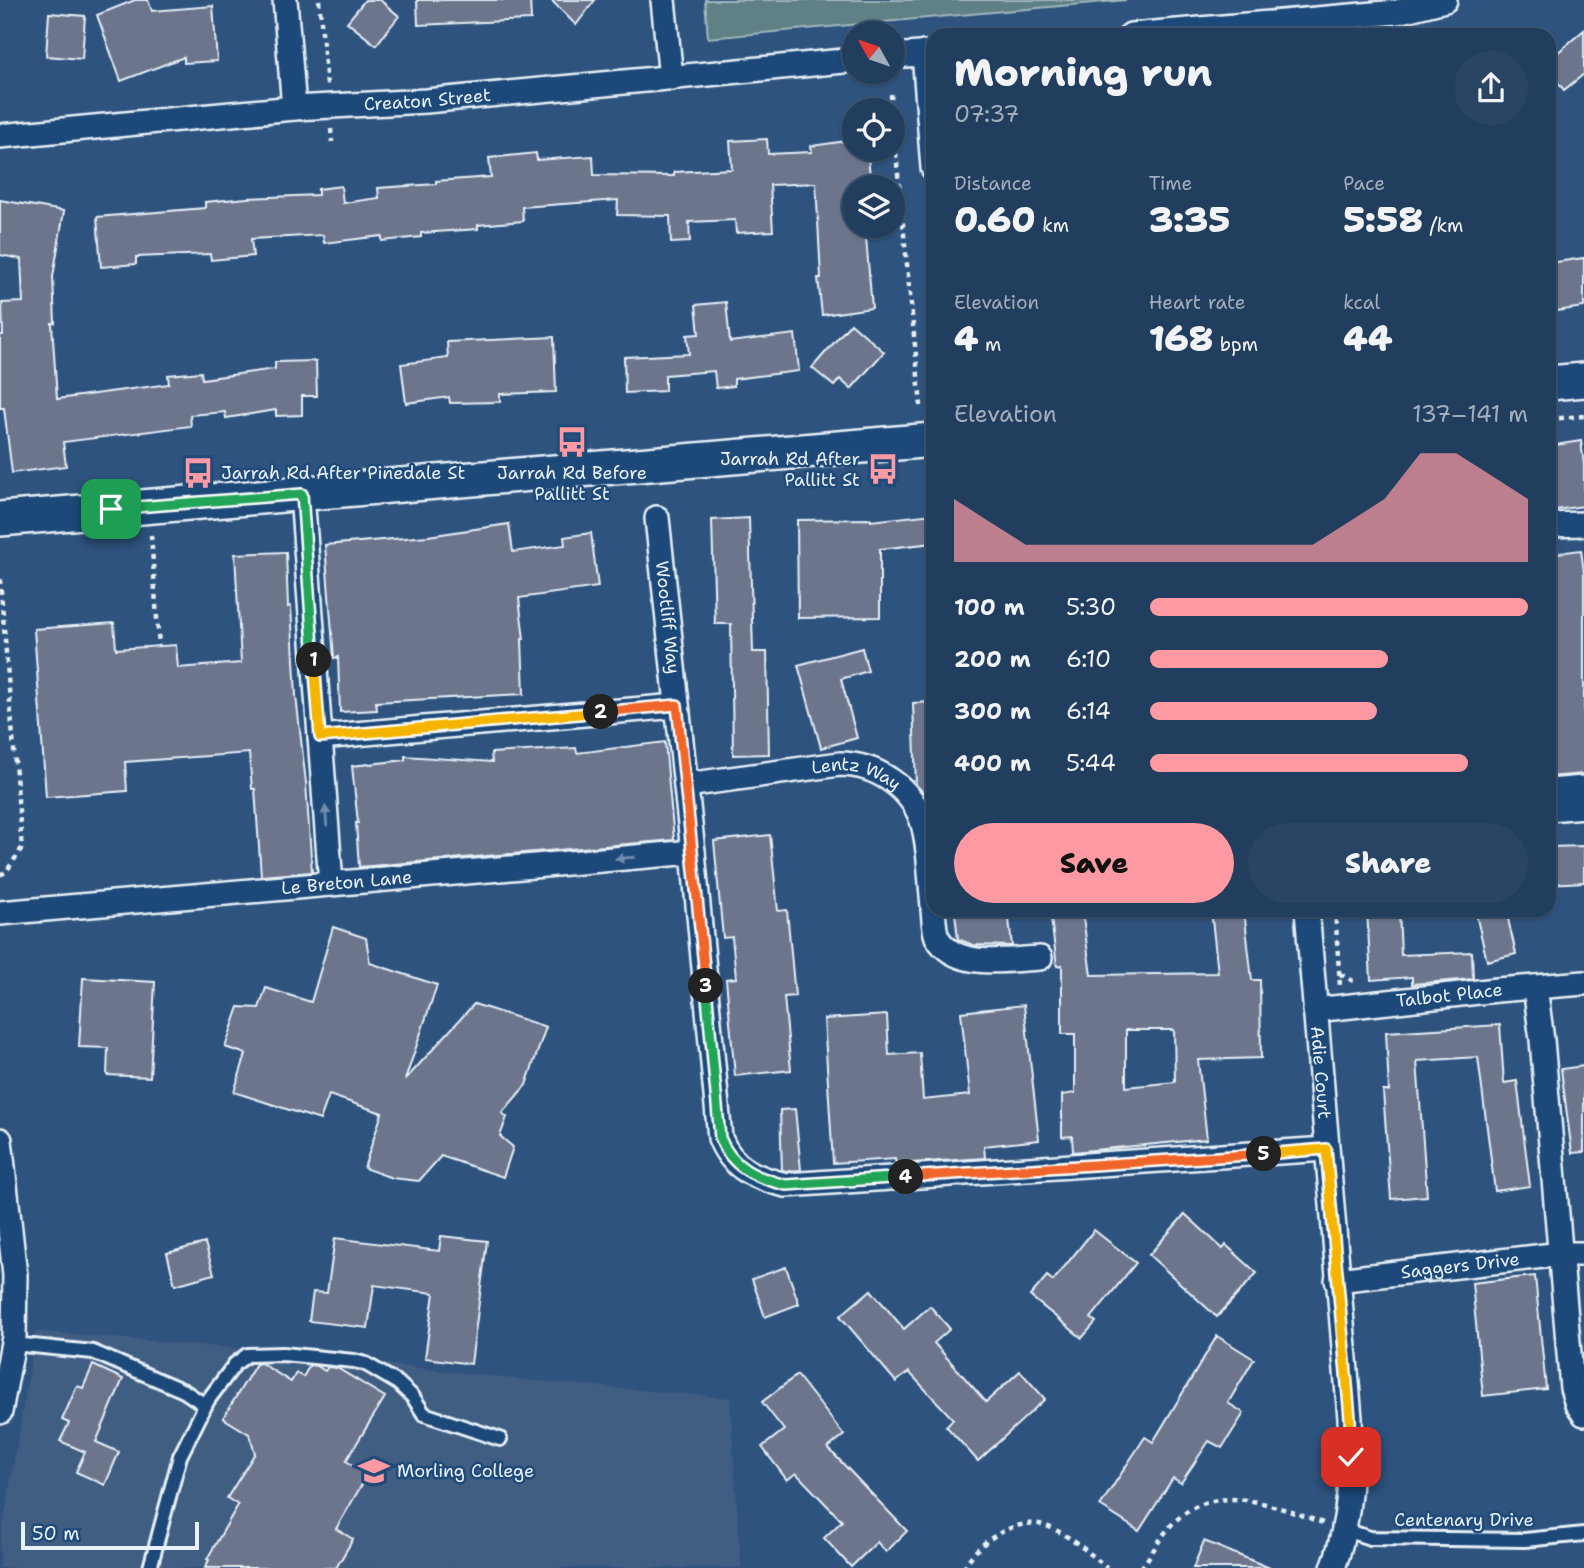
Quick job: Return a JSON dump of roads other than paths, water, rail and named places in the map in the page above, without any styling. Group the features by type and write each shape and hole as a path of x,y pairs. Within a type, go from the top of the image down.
{"street":[{"path":"285,0 294,108"},
{"path":"663,0 671,78"},
{"path":"1212,28 1396,12 1445,0"},
{"path":"905,55 926,53"},
{"name":"Creaton Street","path":"0,136 329,105 426,101 842,61"},
{"path":"1556,382 1584,380"},
{"path":"0,519 926,441"},
{"path":"302,494 331,884"},
{"name":"Wootliff Way","path":"657,518 720,1138 726,1153 737,1164 768,1181 786,1185 1326,1149"},
{"path":"1556,525 1584,524"},
{"path":"320,737 677,705"},
{"name":"Lentz Way","path":"686,785 856,764 873,770 904,791 924,826 926,844"},
{"path":"1556,790 1584,788"},
{"path":"1556,808 1584,806"},
{"name":"Le Breton Lane","path":"0,914 693,852"},
{"name":"Lentz Way","path":"934,917 936,935 943,945 966,959 1040,958"},
{"name":"Adie Court","path":"1308,917 1350,1418 1351,1490 1345,1530 1333,1568"},
{"name":"Talbot Place","path":"1315,1010 1584,983"},
{"path":"1535,987 1542,1040 1572,1388 1584,1415"},
{"path":"0,1140 15,1275 13,1343 0,1410"},
{"name":"Saggers Drive","path":"1337,1280 1561,1254 1584,1254"}],"lane":[{"path":"13,1343 93,1352 184,1391 205,1405"},
{"path":"150,1568 180,1456 205,1405 230,1370 247,1355 319,1356 366,1364 398,1383 413,1397 424,1414 500,1439"},
{"name":"Centenary Drive","path":"1345,1530 1370,1538 1525,1540 1584,1534"}],"place":[{"name":"Jarrah Rd Before Pallitt St","path":"572,442"},
{"name":"Jarrah Rd After Pallitt St","path":"883,469"},
{"name":"Jarrah Rd After Pinedale St","path":"198,473"},
{"name":"Morling College","path":"374,1471"}]}
